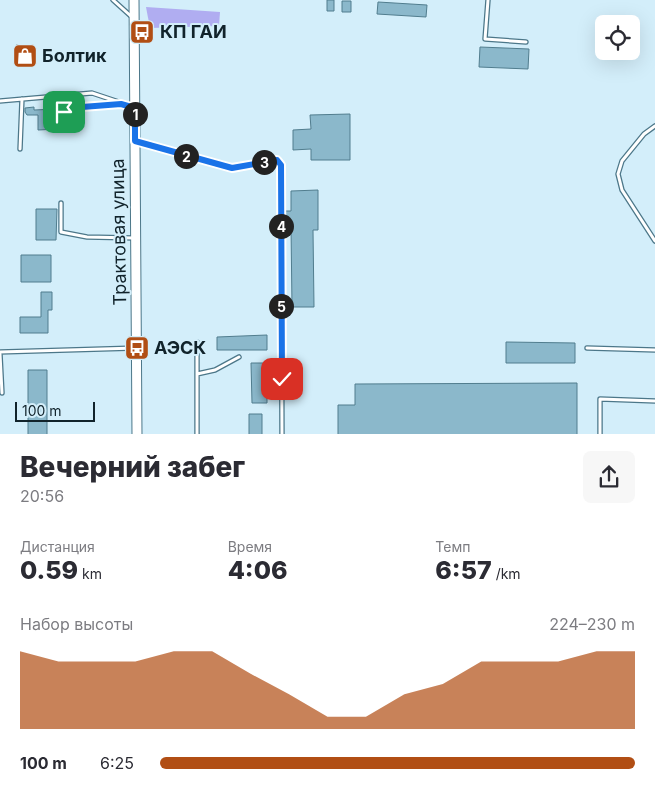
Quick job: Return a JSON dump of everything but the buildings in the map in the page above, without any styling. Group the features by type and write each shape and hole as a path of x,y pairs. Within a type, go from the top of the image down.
{"main road":[{"name":"Трактовая улица","path":"134,6 137,434"}],"lane":[{"path":"113,0 134,6"},
{"path":"488,0 485,39 526,42"},
{"path":"0,101 92,93 103,95 121,104 135,108"},
{"path":"20,149 22,99"},
{"path":"64,129 64,112 69,108 121,104"},
{"path":"655,126 644,134 622,160 618,174 622,190 655,241"},
{"path":"135,141 232,168 270,160 277,160 281,165 282,434"},
{"path":"61,203 61,232 87,237 136,238"},
{"path":"197,342 197,434"},
{"path":"2,393 0,353 137,348"},
{"path":"587,348 655,350"},
{"path":"197,374 215,370 239,357"},
{"path":"600,434 600,399 655,401"}],"shaded area":[{"path":"146,7 220,12 219,26 150,28"}],"place":[{"name":"КП ГАИ","path":"142,32"},
{"name":"Болтик","path":"25,56"},
{"name":"АЭСК","path":"137,348"}],"route":[{"path":"64,112 69,108 121,104 135,108 135,141 232,168 277,160 281,165 282,379"}]}
